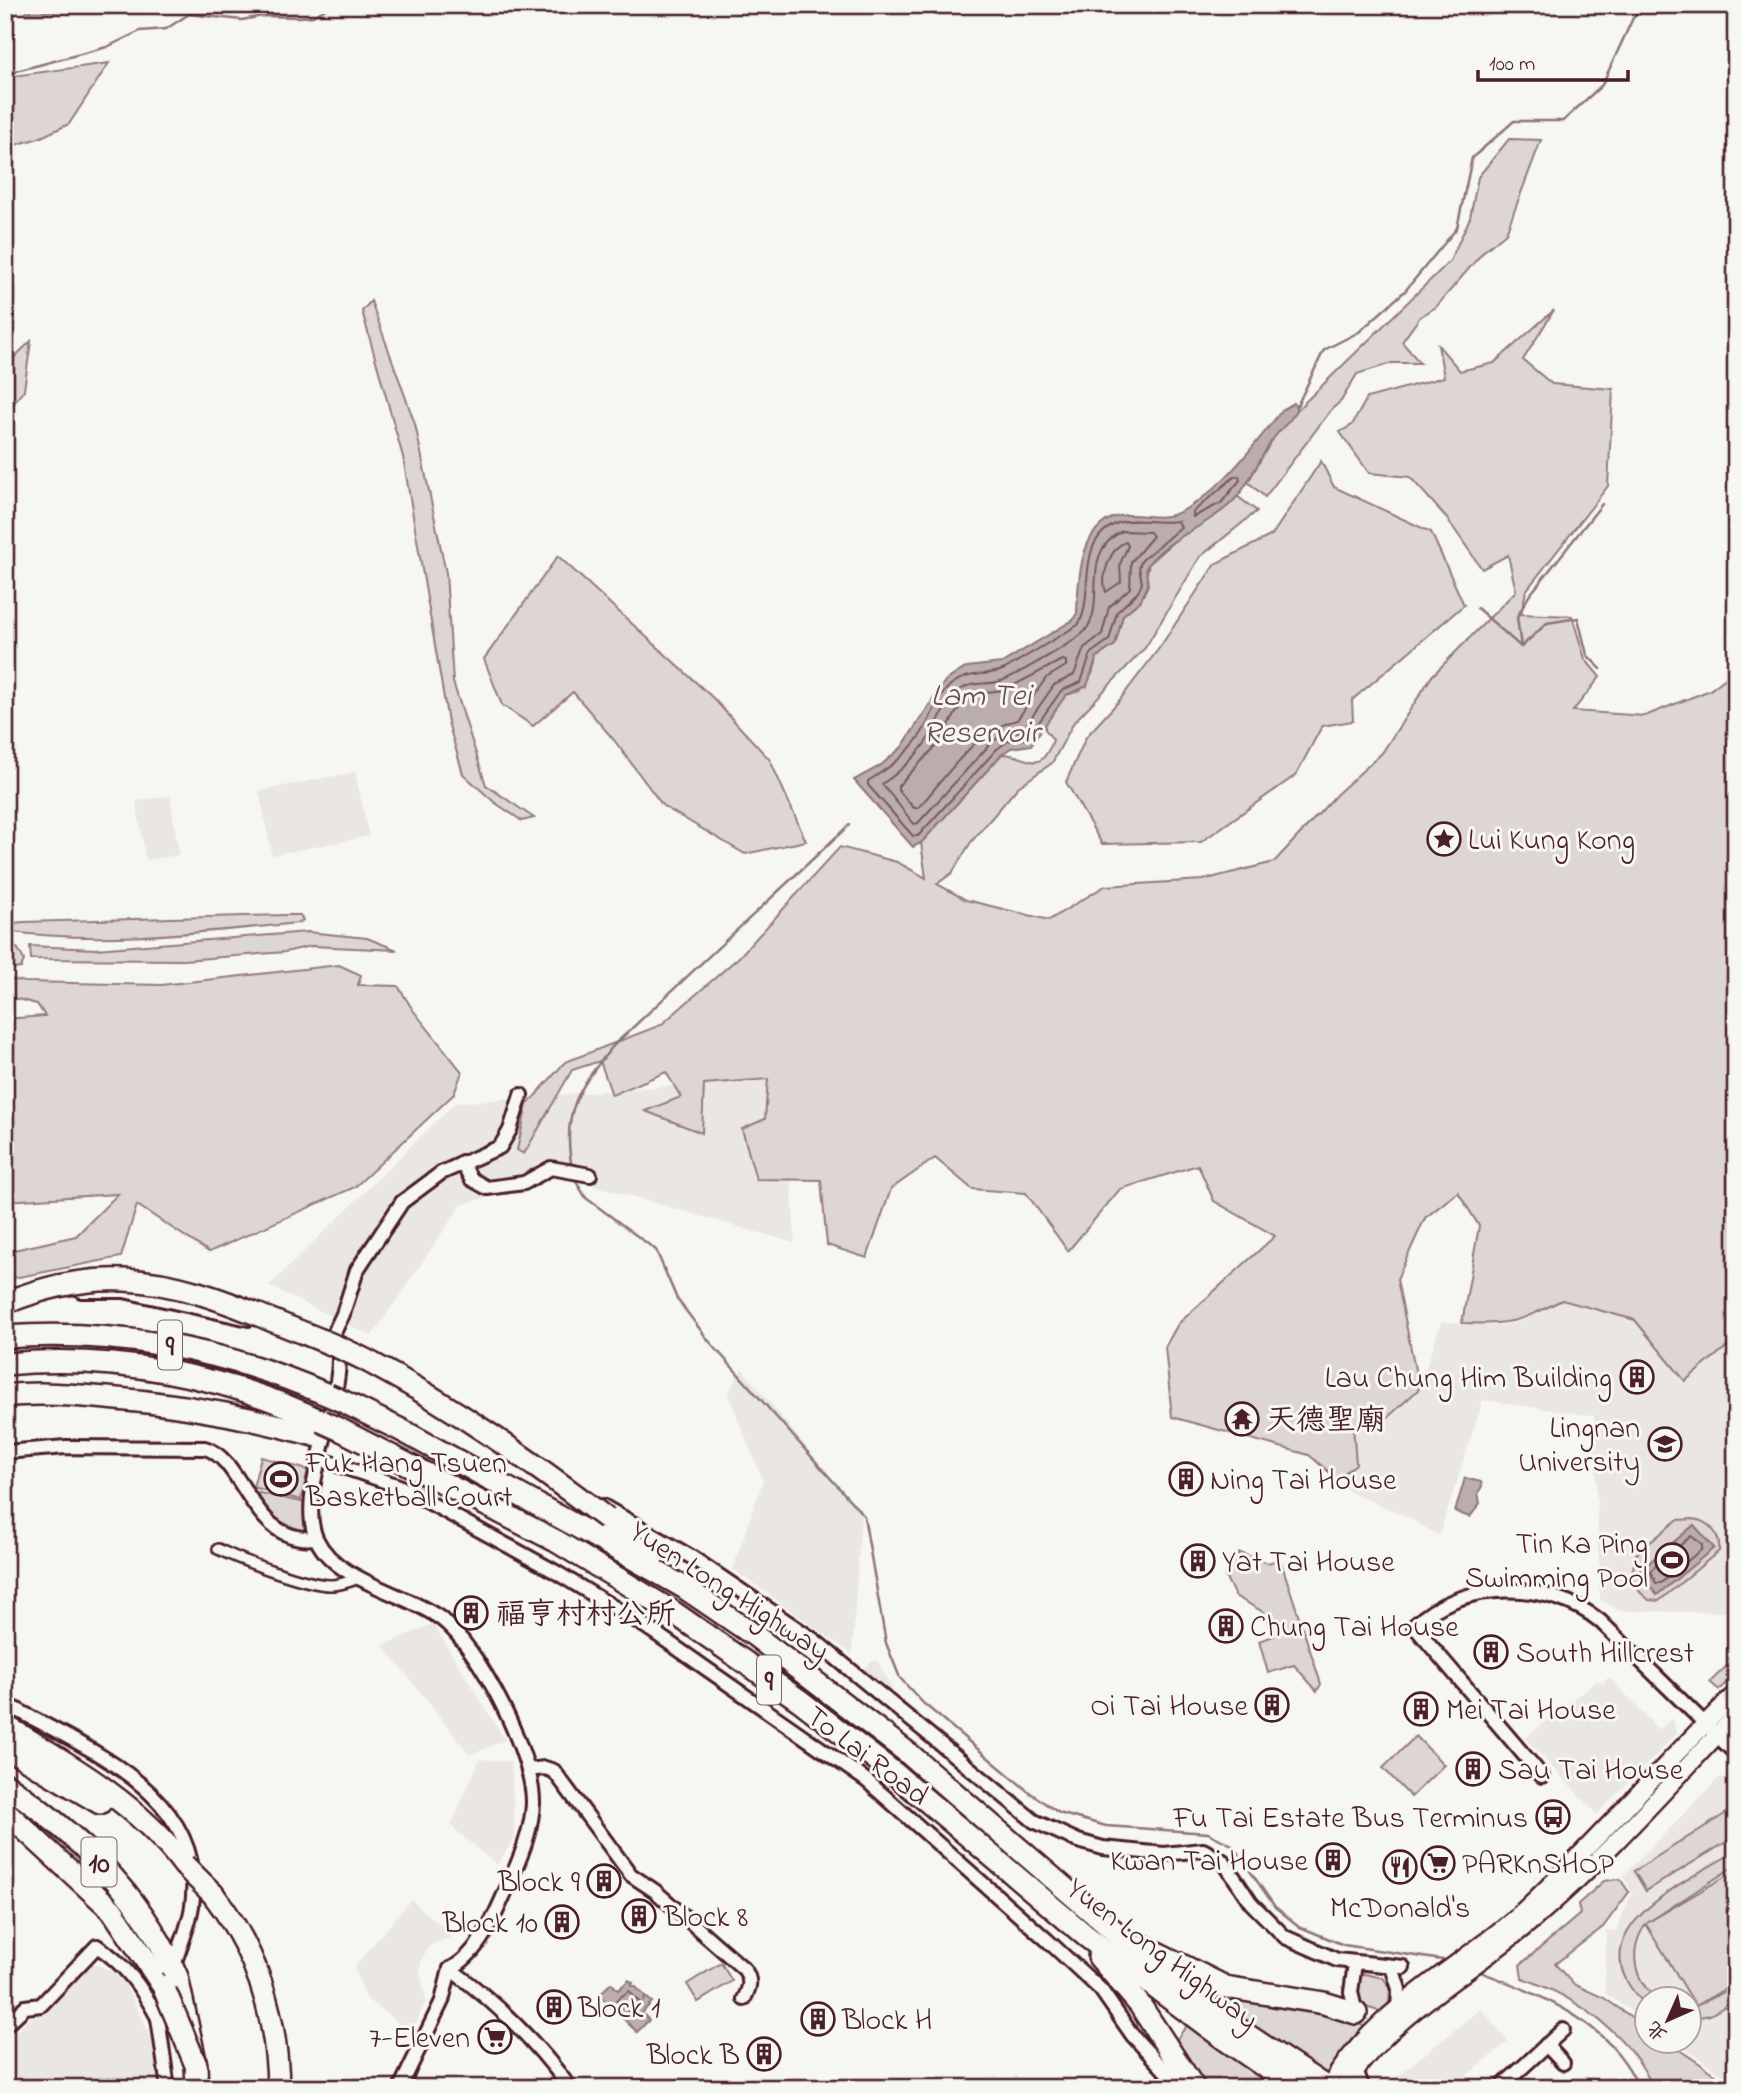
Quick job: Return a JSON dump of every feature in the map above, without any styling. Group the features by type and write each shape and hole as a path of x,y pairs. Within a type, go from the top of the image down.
{"highway":[{"path":"5,1303 55,1286 112,1280 172,1286 236,1306 332,1344 397,1377 484,1430 607,1519 685,1588"},
{"name":"Yuen Long Highway","path":"5,1338 68,1335 165,1344 237,1362 336,1399 401,1430 685,1588 754,1635 908,1752 1125,1937 1230,2033 1296,2088"},
{"name":"9","path":"5,1364 70,1363 162,1371 243,1390 329,1432"},
{"path":"5,1396 46,1394 160,1402 231,1413 286,1427 329,1432"},
{"name":"Yuen Long Highway","path":"329,1432 393,1457 556,1541 673,1612 799,1700 894,1773 1065,1919 1230,2033 1328,2088"},
{"path":"5,1726 79,1772 137,1815 164,1840 184,1865"},
{"name":"10","path":"5,1748 123,1818 184,1865 223,1908 257,1967 273,2028 278,2088"},
{"name":"10","path":"5,1784 92,1855 147,1919 177,1977 196,2065 197,2088"},
{"path":"5,1811 89,1886 122,1922 163,1986 196,2065"},
{"path":"1065,1919 1140,2005 1194,2088"},
{"name":"9","path":"1125,1937 1225,1987 1324,2003 1356,2012"}],"main road":[{"path":"1328,2088 1346,2062 1590,1866 1711,1730 1736,1693"},
{"path":"1711,1730 1736,1715"},
{"path":"1343,2088 1398,2010 1446,1981"},
{"path":"1356,2012 1382,2033"}],"street":[{"path":"333,1335 343,1314 357,1270 402,1202 423,1184 462,1162 500,1147 510,1130 522,1095"},
{"path":"462,1162 471,1179 487,1188 524,1183 551,1168 590,1175"},
{"path":"5,1296 58,1290 124,1291 333,1335 338,1343 340,1372 311,1512 315,1538 325,1552 359,1578 439,1616 456,1631 486,1672 528,1770 533,1801 531,1825 521,1856 502,1898 474,1948 463,1961 450,1969 442,2001 400,2088"},
{"path":"5,1452 66,1447 205,1448 223,1458 247,1497 271,1522 293,1536 315,1538"},
{"name":"To Lai Road","path":"320,1460 399,1486 554,1571 648,1628 866,1780 1101,1990 1133,2036 1181,2088"},
{"path":"564,1486 670,1544 786,1619 848,1666 1034,1821 1078,1841 1103,1848 1164,1854 1194,1849 1223,1861 1251,1903 1285,1937 1321,1955 1355,1963 1398,1967 1398,2010"},
{"path":"218,1549 242,1561 315,1583 333,1585 359,1578"},
{"path":"1542,1776 1414,1626 1432,1611 1454,1601 1493,1592 1521,1591 1563,1597 1600,1621 1736,1754"},
{"path":"5,1703 132,1776 152,1792 168,1811 185,1840 192,1905 158,2018"},
{"path":"528,1770 554,1770 632,1875 655,1891 744,1969 749,1976 750,1986 744,1999"},
{"path":"5,2026 25,2007 41,2005 97,1946 117,1960 141,1987 158,2018 168,2088"},
{"path":"1355,1963 1350,1992 1356,2012"},
{"path":"450,1969 483,1992 524,2032 570,2088"},
{"path":"1500,2088 1563,2029"},
{"path":"1546,2045 1563,2063"},
{"path":"1356,2070 1363,2088"}],"shaded area":[{"path":"37,5 146,5 94,11 27,12"},
{"path":"109,63 69,124 39,138 5,148 5,77"},
{"path":"1509,139 1541,140 1506,233 1484,251 1436,307 1420,317 1402,342 1420,363 1392,363 1357,374 1341,401 1265,497 1248,482 1273,438 1297,410 1450,261 1470,218 1478,177"},
{"path":"371,301 415,424 446,573 453,682 486,785 534,818 522,821 494,802 463,774 448,722 403,457 362,311"},
{"path":"1554,310 1523,360 1552,384 1613,389 1608,486 1526,591 1521,614 1572,616 1585,659 1600,677 1573,711 1645,716 1710,690 1736,670 1736,1339 1685,1381 1635,1320 1562,1300 1514,1320 1462,1323 1479,1226 1458,1192 1425,1218 1397,1279 1419,1389 1388,1417 1353,1425 1356,1464 1337,1479 1309,1455 1172,1417 1165,1347 1178,1324 1275,1236 1214,1201 1198,1165 1120,1189 1068,1251 1026,1193 972,1189 935,1158 891,1189 867,1258 827,1245 821,1180 756,1179 742,1129 765,1119 768,1079 704,1084 702,1133 645,1111 681,1097 666,1072 612,1095 600,1061 572,1070 524,1154 517,1150 527,1105 565,1062 661,1025 739,957 840,847 897,862 926,878 921,843 1002,754 1032,761 1043,758 1053,740 1045,729 1045,724 1066,695 1080,691 1092,674 1097,657 1115,645 1123,615 1141,600 1149,563 1181,535 1225,508 1237,496 1257,511 1200,557 1145,648 1074,722 1052,763 1018,787 971,842 952,873 937,884 966,900 1049,920 1105,886 1203,880 1274,862 1337,794 1382,753 1432,676 1516,591 1508,555 1482,569 1446,517 1410,477 1369,473 1340,432 1352,425 1367,398 1444,377 1438,345 1460,371 1494,363"},
{"path":"31,341 24,390 5,414 5,366"},
{"path":"1321,461 1334,487 1431,532 1464,605 1352,700 1353,721 1322,726 1296,775 1201,842 1102,844 1066,782 1086,737 1118,702 1160,647 1215,564 1272,535"},
{"path":"558,556 713,698 770,760 806,841 745,854 663,806 614,740 573,692 533,726 502,705 484,659"},
{"path":"355,772 369,836 272,855 259,791"},
{"path":"170,796 179,855 146,860 136,801"},
{"path":"300,915 303,920 299,923 152,936 78,937 5,931 5,924 23,922"},
{"path":"308,932 367,938 397,950 311,946 285,952 184,960 31,959 30,946 96,949"},
{"path":"5,941 18,949 24,960 21,968 5,970"},
{"path":"339,965 361,975 358,985 398,986 413,1010 462,1072 454,1094 355,1187 209,1252 137,1205 121,1257 14,1278 5,1269 5,1252 76,1236 118,1194 5,1201 5,1019 45,1016 37,1004 5,996 5,978 25,982 161,985"},
{"path":"785,1077 795,1243 561,1176 461,1205 372,1336 269,1286 455,1103"},
{"name":"Lingnan University","path":"1562,1300 1635,1320 1685,1380 1736,1339 1736,1612 1619,1611 1600,1599 1594,1416 1483,1400 1439,1536 1410,1518 1350,1492 1337,1479 1356,1464 1353,1425 1388,1417 1419,1389 1441,1322 1503,1325 1518,1322"},
{"path":"742,1369 861,1514 852,1654 733,1569 763,1481 728,1394"},
{"name":"Fuk Hang Tsuen Basketball Court","path":"261,1457 308,1470 301,1500 253,1487"},
{"path":"255,1492 306,1503 304,1530 287,1525 275,1517"},
{"name":"Tin Ka Ping Swimming Pool","path":"1693,1519 1704,1522 1713,1529 1718,1539 1719,1551 1659,1601 1649,1600 1631,1578 1636,1554 1677,1520"},
{"path":"1240,1553 1268,1563 1280,1559 1321,1684 1317,1691 1294,1665 1268,1673 1259,1641 1274,1636 1265,1613 1235,1596 1225,1576 1230,1562"},
{"path":"433,1624 505,1740 470,1755 383,1645"},
{"path":"1736,1657 1736,1673 1719,1690 1710,1682"},
{"path":"872,1661 877,1661 893,1691 884,1695 861,1672"},
{"path":"1609,1677 1659,1730 1672,1718 1677,1734 1597,1814 1525,1738 1597,1680 1602,1684"},
{"path":"1416,1736 1444,1765 1411,1797 1383,1768"},
{"path":"480,1759 511,1762 515,1838 497,1865 451,1826"},
{"path":"1719,1778 1725,1779 1736,1789 1736,2083 1693,2054 1702,2054 1702,1984 1632,1984 1632,2011 1605,1993 1606,1930 1616,1931 1632,1892 1623,1876"},
{"path":"1736,1807 1736,1836 1646,1891 1634,1871"},
{"path":"1736,1851 1736,1865 1647,1923 1736,1870 1736,1982 1702,2002 1702,1984 1683,1984 1646,1924 1640,1934 1635,1954 1638,1974 1644,1984 1632,1984 1632,1987 1626,1979 1620,1955 1627,1933 1643,1913 1665,1894"},
{"path":"1620,1879 1629,1892 1603,1927 1555,1964 1573,1984 1604,1998 1632,2017 1632,2052 1616,2035 1581,2007 1562,1995 1522,1978 1520,1965 1580,1914 1578,1904 1604,1881"},
{"path":"411,1900 454,1936 430,1945 422,1958 420,1971 426,2001 412,2033 367,1999 354,1967"},
{"path":"90,1962 120,1974 158,2051 159,2088 5,2088 5,2042"},
{"path":"721,1963 732,1981 698,2002 687,1984"},
{"path":"1358,1975 1383,1978 1390,1987 1389,2003 1381,2012 1360,2005 1355,1995"},
{"path":"1736,1986 1736,2000 1710,2015 1702,2017 1702,2003"},
{"path":"1213,1989 1355,2020 1366,2028 1318,2088 1202,2088 1173,2044 1188,2024 1225,2053 1245,2020 1209,1996"},
{"path":"1481,2009 1508,2042 1451,2088 1391,2088 1388,2084"},
{"path":"1633,2054 1685,2054 1736,2088 1653,2088"}],"water":[{"name":"Lam Tei Reservoir","path":"1294,403 1297,410 1267,447 1235,499 1218,514 1167,546 1149,563 1146,568 1148,585 1141,600 1123,615 1115,645 1097,657 1087,686 1066,695 1031,745 1011,748 1002,754 921,843 913,847 854,780 880,766 902,747 945,681 967,667 1002,663 1073,620 1077,613 1085,552 1100,526 1111,518 1127,515 1169,516 1190,507 1234,469 1282,410"},
{"path":"1465,1478 1481,1482 1482,1486 1478,1493 1480,1503 1470,1517 1455,1512"},
{"path":"1694,1525 1714,1548 1657,1595 1638,1572"},
{"path":"629,1980 633,1983 631,1986 635,1986 645,1996 644,2000 647,1998 652,2002 642,2013 649,2020 637,2032 599,1995 611,1983 618,1990"}],"waterway":[{"path":"5,74 107,47 140,31 166,29 189,14 242,20 263,16 300,17 313,16 333,5"},
{"path":"1297,406 1324,350 1359,332 1405,291 1457,228 1472,158 1514,121 1563,121 1602,85 1633,18 1642,5"},
{"path":"1521,647 1517,617 1529,596 1602,504"},
{"path":"1477,608 1521,647 1547,623 1578,618 1587,655 1601,669"},
{"path":"572,1168 569,1148 571,1115 582,1088 613,1046 849,825"},
{"path":"574,1178 586,1198 656,1250 677,1299 709,1341 864,1516 886,1643 900,1678 923,1703 1029,1792 1059,1813 1106,1826 1208,1833 1232,1845 1275,1907 1300,1927 1344,1945 1449,1961"},
{"path":"1478,1971 1549,2001 1592,2028 1626,2065 1639,2088"}],"place":[{"name":"Lui Kung Kong","path":"1444,839"},
{"name":"Lau Chung Him Building","path":"1637,1377"},
{"name":"天德聖廟","path":"1242,1419"},
{"name":"Lingnan University","path":"1665,1444"},
{"name":"Fuk Hang Tsuen Basketball Court","path":"281,1479"},
{"name":"Ning Tai House","path":"1186,1479"},
{"name":"Tin Ka Ping Swimming Pool","path":"1672,1560"},
{"name":"Yat Tai House","path":"1198,1561"},
{"name":"福亨村村公所","path":"471,1613"},
{"name":"Chung Tai House","path":"1226,1626"},
{"name":"South Hillcrest","path":"1491,1652"},
{"name":"Oi Tai House","path":"1272,1705"},
{"name":"Mei Tai House","path":"1421,1709"},
{"name":"Sau Tai House","path":"1473,1769"},
{"name":"Fu Tai Estate Bus Terminus","path":"1553,1817"},
{"name":"Kwan Tai House","path":"1333,1860"},
{"name":"PARKnSHOP","path":"1438,1863"},
{"name":"McDonald's","path":"1400,1867"},
{"name":"Block 9","path":"604,1881"},
{"name":"Block 8","path":"639,1916"},
{"name":"Block 10","path":"562,1922"},
{"name":"Block 1","path":"554,2007"},
{"name":"Block H","path":"818,2019"},
{"name":"7-Eleven","path":"495,2037"},
{"name":"Block B","path":"764,2054"}]}
